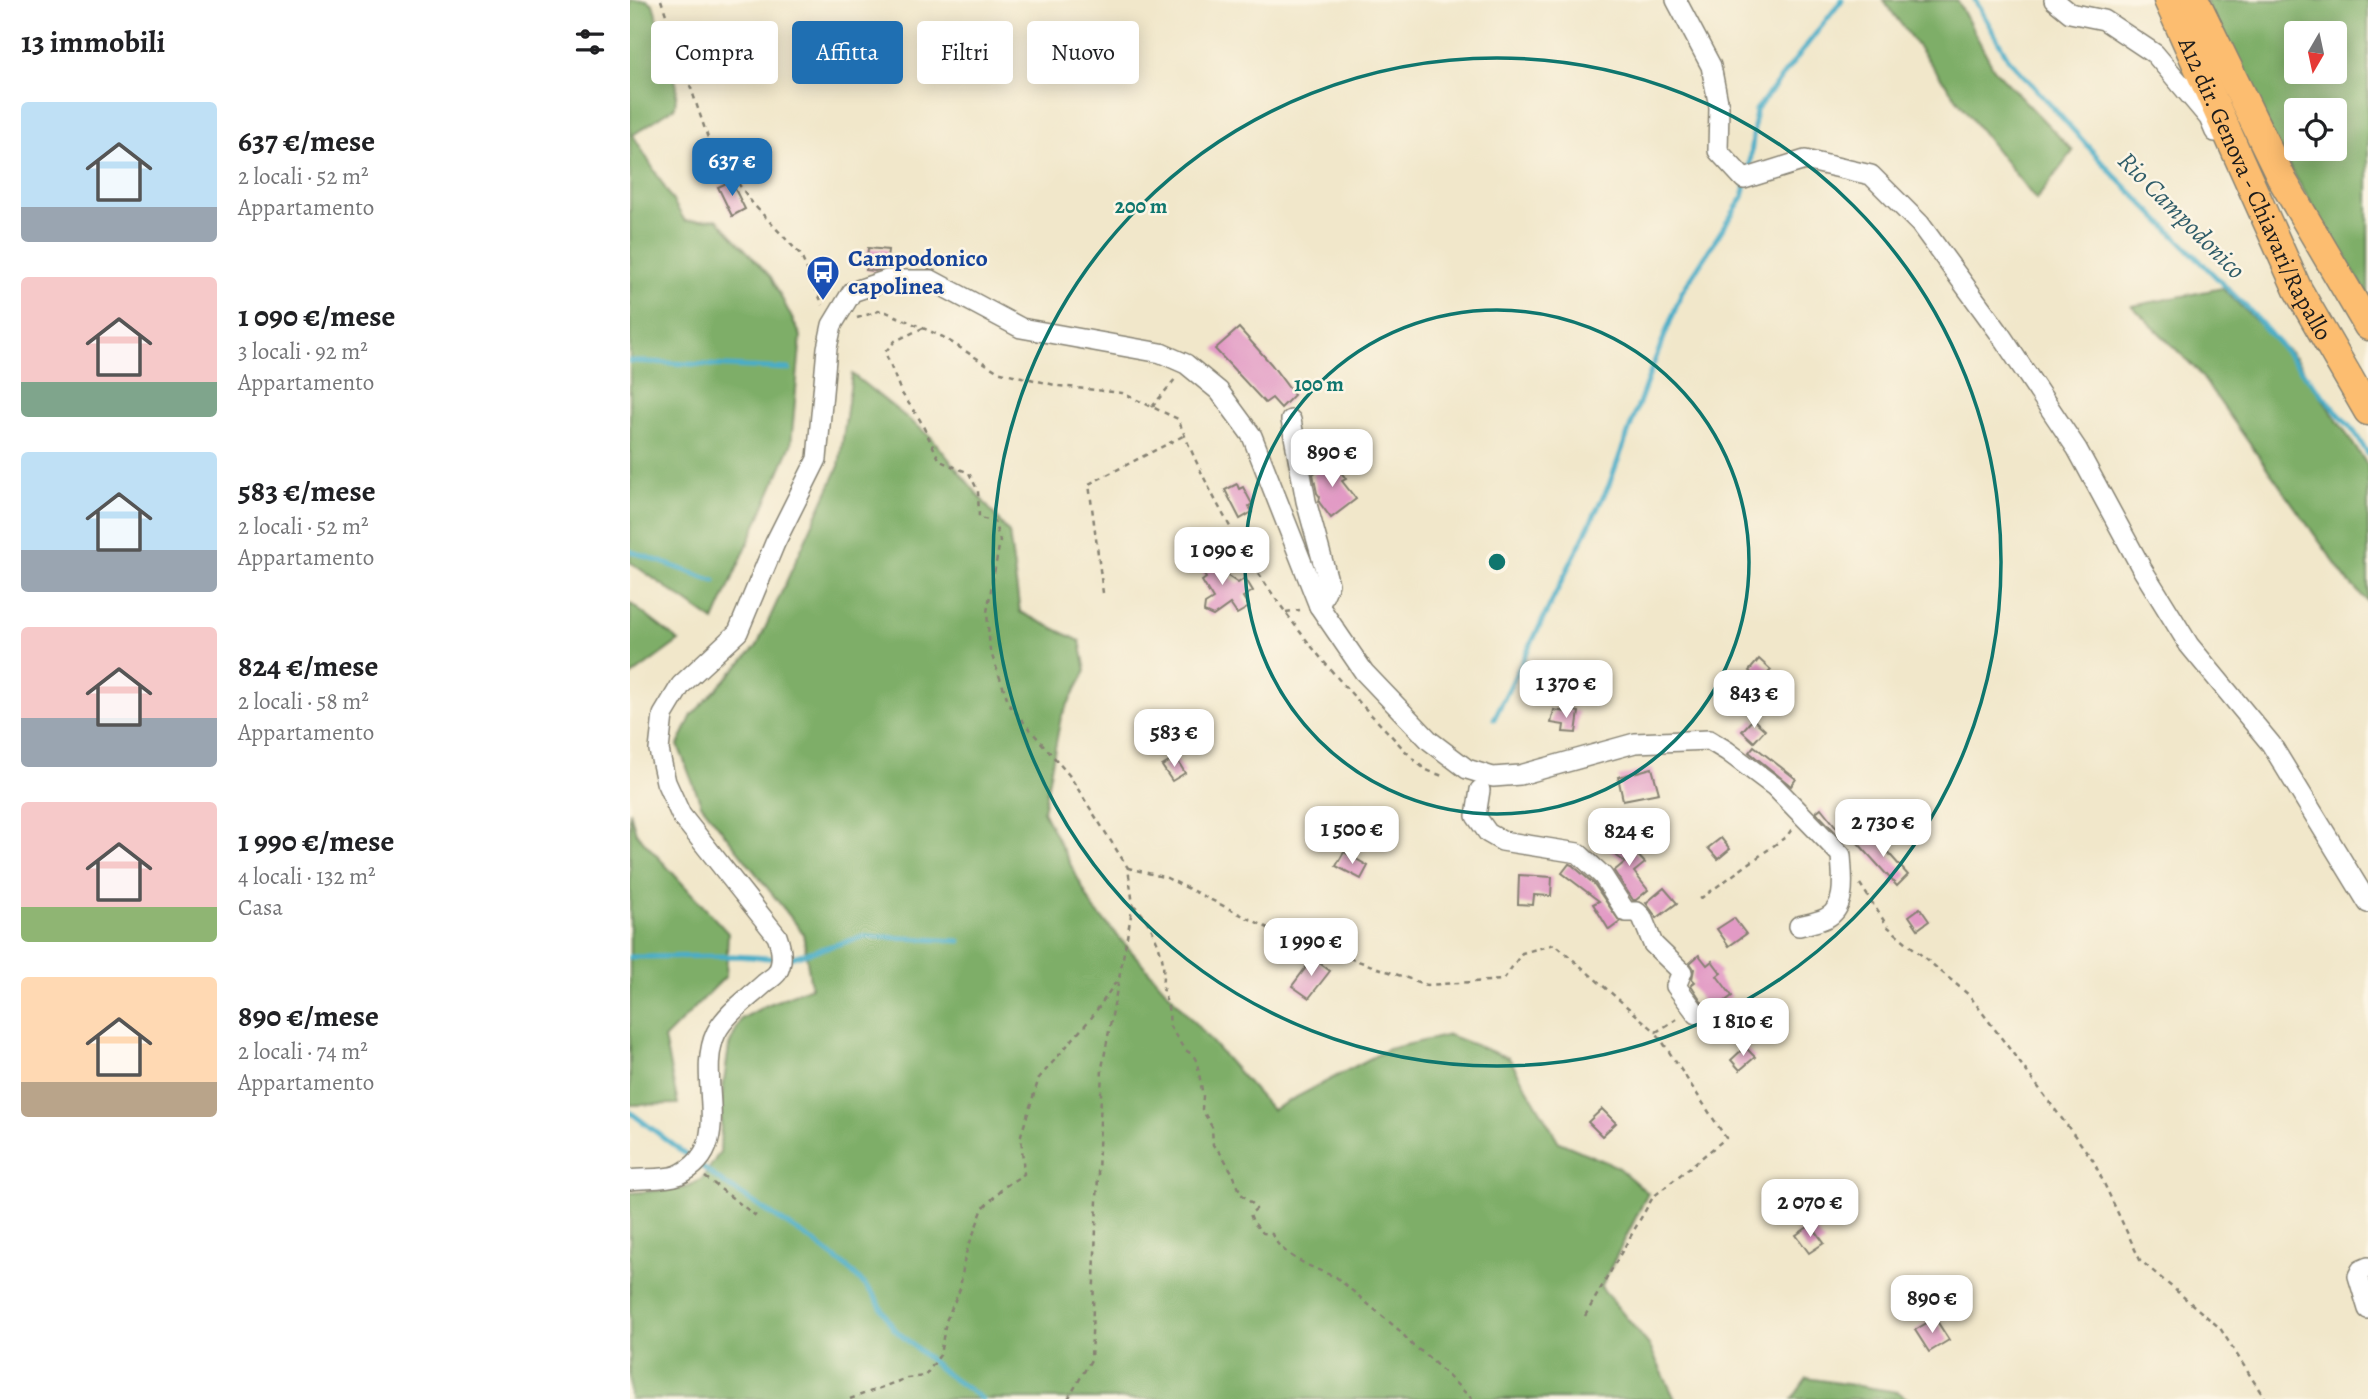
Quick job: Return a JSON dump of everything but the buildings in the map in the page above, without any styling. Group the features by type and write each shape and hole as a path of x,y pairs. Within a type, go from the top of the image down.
{"highway":[{"name":"A12 dir. Genova - Chiavari/Rapallo","path":"2168,0 2298,290 2368,411"},
{"path":"2195,0 2283,181 2368,326"}],"street":[{"path":"1676,0 1711,66 1719,107 1718,151 1744,178 1805,160 1871,175 1920,224 1998,331 2077,449 2142,569 2189,645 2271,744 2368,903"},
{"path":"2054,0 2070,13 2104,20 2155,54 2209,118 2262,242 2298,290"},
{"path":"2094,0 2104,20"},
{"path":"630,1180 676,1176 691,1167 704,1154 711,1138 710,1054 716,1033 727,1018 778,972 782,950 777,936 681,815 666,782 659,750 663,715 681,685 738,632 775,543 817,459 827,348 832,325 852,292 887,280 931,280 1021,328 1161,353 1186,364 1219,391 1252,436 1319,606 1364,672 1430,741 1468,769 1493,778 1520,775 1635,743 1709,740 1775,787 1841,855 1842,891 1833,912 1826,918 1799,926"},
{"path":"1292,420 1306,501 1329,584 1319,606"},
{"path":"1480,790 1476,816 1488,832 1503,841 1578,853 1602,876 1626,912 1637,912 1643,917 1653,944 1682,972 1676,986 1697,1014"},
{"path":"2368,1267 2361,1270 2358,1276 2368,1309"}],"path":[{"path":"661,0 710,144 753,204 800,254 832,325 882,310 943,337 997,372 1059,386 1122,393 1178,419 1198,469 1242,547 1319,657 1360,704 1425,769 1447,778"},
{"path":"923,328 895,341 885,352 901,393 920,419 940,461 969,473 978,491 979,518 994,521 1000,541 987,612 990,650 1010,706 1069,775 1128,868 1133,905 1102,1068 1091,1360 1068,1399"},
{"path":"1152,407 1186,364"},
{"path":"1103,593 1089,484 1185,435"},
{"path":"1700,899 1787,836 1804,817"},
{"path":"1841,855 1888,927 1969,995 2093,1160 2140,1260 2220,1328 2265,1399"},
{"path":"1128,868 1167,878 1280,934 1427,985 1503,980 1522,953 1555,944 1656,1032 1726,1138 1653,1197 1585,1316"},
{"path":"1133,905 1141,911 1159,946 1163,966 1163,991 1171,1013 1169,1025 1184,1049 1193,1055 1197,1062 1203,1096 1202,1109 1212,1127 1213,1145 1233,1174 1241,1194 1255,1206 1256,1209 1250,1214 1253,1222 1263,1233 1272,1234 1274,1241 1282,1249 1301,1262 1336,1277 1400,1331 1472,1399"},
{"path":"850,1399 907,1378 925,1376 940,1355 946,1321 960,1289 965,1256 984,1208 1004,1187 1024,1174 1021,1135 1039,1078 1093,1017 1112,984 1122,974"},
{"path":"1656,1032 1674,1020 1697,1014"},
{"path":"691,1167 756,1216"}],"green space":[{"path":"630,0 646,0 653,4 658,21 651,21 651,84 676,84 675,107 633,135 685,221 717,219 771,277 801,336 791,445 714,621 630,562"},
{"path":"1883,0 1957,0 1994,69 2073,151 2036,200 1974,122"},
{"path":"2205,0 2368,0 2368,295 2286,161 2347,161 2347,98 2284,98 2284,157"},
{"path":"2222,288 2296,359 2368,466 2368,602 2347,580 2197,370 2132,306"},
{"path":"852,374 931,437 1009,533 1020,612 1080,641 1086,671 1061,717 1043,811 1093,908 1272,1110 1388,1049 1449,1035 1509,1058 1559,1142 1616,1166 1648,1193 1601,1287 1649,1345 1675,1399 630,1399 630,1193 685,1188 702,1179 720,1152 722,1096 729,1046 741,1019 811,987 803,933 701,804 678,745 692,715 757,646 839,466"},
{"path":"630,603 679,641 630,677"},
{"path":"630,811 636,833 728,933 726,976 664,1039 678,1104 630,1105"},
{"path":"1807,1378 1898,1392 1908,1399 1792,1399"}],"waterway":[{"path":"1749,173 1756,110 1842,0"},
{"name":"Rio Campodonico","path":"1975,0 2008,58 2113,174 2254,315 2355,433 2368,454"},
{"path":"1494,719 1609,485 1682,292 1743,197 1746,183"},
{"path":"630,361 789,369"},
{"path":"630,551 715,581"},
{"path":"630,957 733,956 786,959 866,936 960,941"},
{"path":"630,1112 722,1182 814,1242 848,1268 874,1295 893,1328 945,1373 982,1399"}],"place":[{"name":"Campodonico capolinea","path":"823,302"}]}
